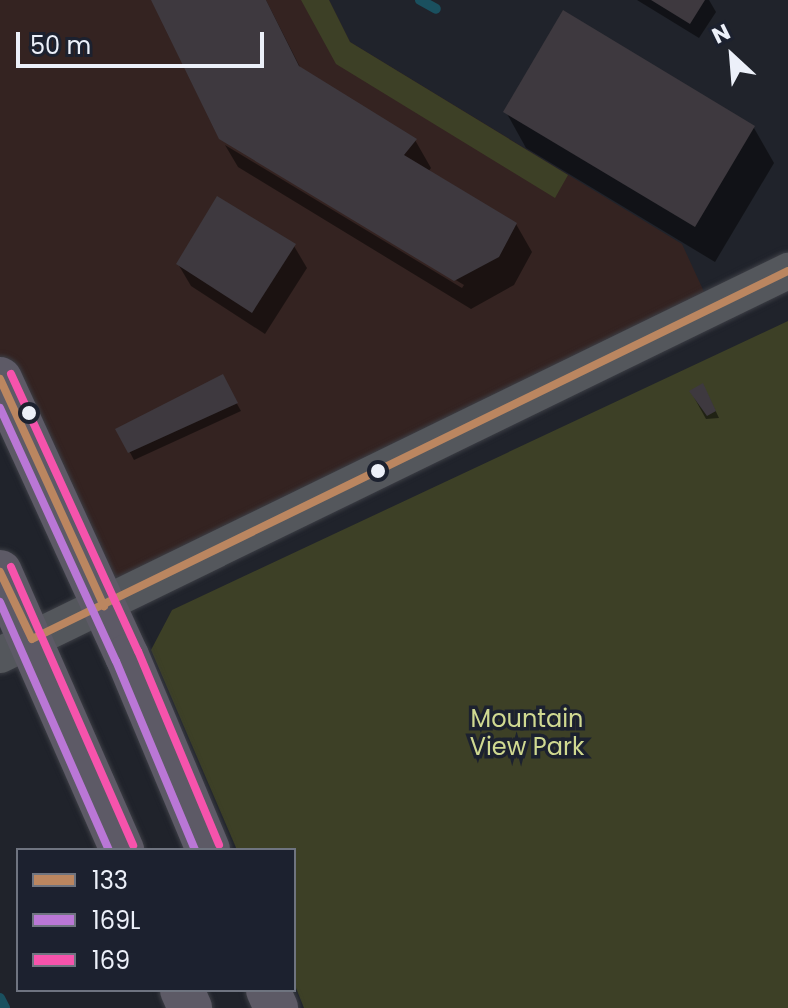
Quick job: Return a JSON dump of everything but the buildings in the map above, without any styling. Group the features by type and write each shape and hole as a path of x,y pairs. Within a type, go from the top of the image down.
{"main road":[{"path":"0,379 104,606 207,848"},
{"path":"0,572 16,647 121,848"}],"street":[{"path":"16,647 788,271"}],"shaded area":[{"path":"0,0 329,0 350,42 682,244 711,307 104,606 0,379"}],"green space":[{"path":"301,0 329,0 350,42 568,175 555,198 336,64"},
{"name":"Mountain View Park","path":"788,321 788,1008 304,1008 296,988 296,848 236,848 151,650 172,610"}],"waterway":[{"path":"420,0 436,9"},
{"path":"0,998 5,1008"}],"transit line":[{"name":"133","path":"0,572 32,639 788,271"},
{"name":"169","path":"11,374 138,651 219,845"},
{"name":"133","path":"0,379 104,606"},
{"name":"169L","path":"0,408 116,661 194,848"},
{"name":"169","path":"11,567 133,845"},
{"name":"169L","path":"0,602 108,848"}]}
